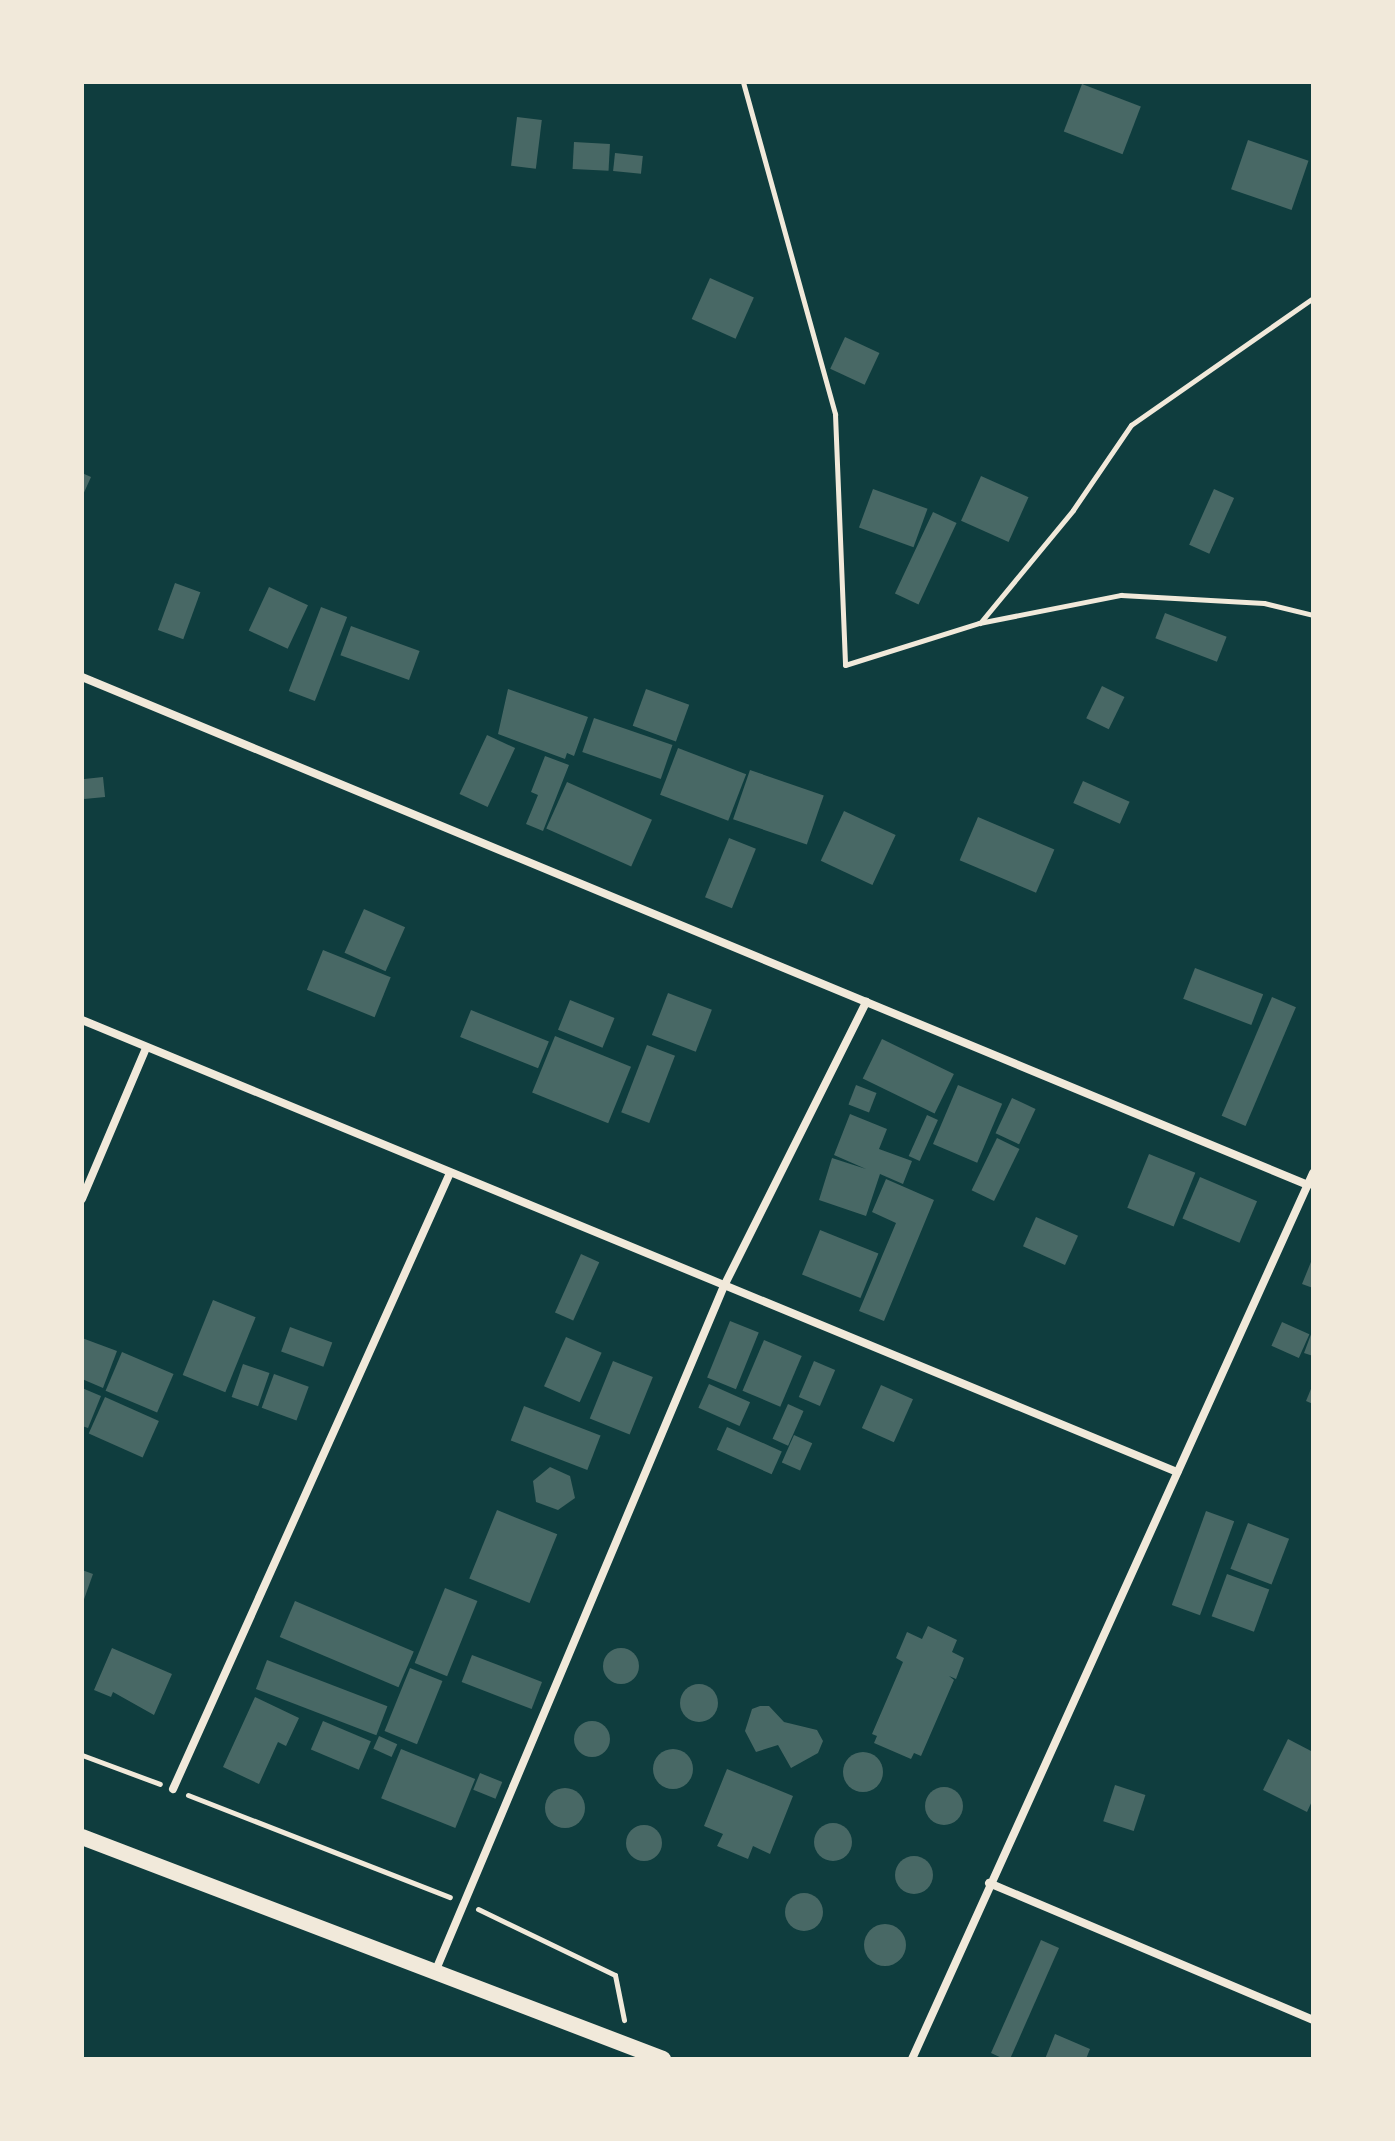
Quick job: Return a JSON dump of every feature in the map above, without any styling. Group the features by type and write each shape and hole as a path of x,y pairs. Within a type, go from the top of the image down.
{"main road":[{"path":"82,1837 435,1972 626,2052 663,2059"}],"street":[{"path":"82,677 1308,1185"},
{"path":"435,1972 724,1286 866,1002"},
{"path":"82,1020 1177,1472"},
{"path":"82,1199 146,1048"},
{"path":"173,1789 450,1173"},
{"path":"912,2059 989,1883 1313,1173"},
{"path":"989,1883 1313,2020"}],"path":[{"path":"743,82 835,414 845,665 979,623 1121,595 1264,603 1313,615"},
{"path":"979,623 1073,510 1131,425 1313,298"},
{"path":"82,1755 464,1903 615,1975 626,2052"}],"building":[{"path":"1082,84 1141,107 1123,154 1064,132"},
{"path":"517,117 542,120 536,169 511,166"},
{"path":"1248,140 1309,161 1292,210 1231,189"},
{"path":"574,142 610,144 609,171 573,169"},
{"path":"615,153 643,156 641,174 613,171"},
{"path":"710,278 754,298 736,339 692,319"},
{"path":"845,337 879,353 865,385 830,369"},
{"path":"82,473 91,477 82,497"},
{"path":"981,476 1029,497 1009,542 961,521"},
{"path":"873,489 928,509 913,547 859,528"},
{"path":"1214,489 1234,498 1209,554 1189,545"},
{"path":"933,512 957,523 919,605 895,594"},
{"path":"175,583 200,592 183,639 158,630"},
{"path":"269,587 308,605 288,649 249,631"},
{"path":"321,607 347,617 315,701 289,691"},
{"path":"1165,613 1227,637 1217,662 1155,638"},
{"path":"351,626 420,651 409,680 340,655"},
{"path":"1102,686 1124,697 1109,729 1086,718"},
{"path":"508,689 588,717 574,756 567,753 565,759 498,734"},
{"path":"646,689 689,705 676,741 633,726"},
{"path":"594,718 672,745 661,779 582,752"},
{"path":"487,735 515,748 488,807 460,794"},
{"path":"678,748 746,774 728,821 660,795"},
{"path":"545,756 569,765 543,831 526,824 538,795 531,792"},
{"path":"750,770 824,795 807,845 733,819"},
{"path":"103,777 105,797 84,799 82,779"},
{"path":"1083,781 1130,802 1120,824 1073,803"},
{"path":"567,782 652,820 631,866 546,829"},
{"path":"844,811 896,835 872,885 821,861"},
{"path":"978,817 1054,849 1036,893 960,860"},
{"path":"729,838 756,849 732,908 705,897"},
{"path":"364,909 405,927 386,971 344,953"},
{"path":"323,950 391,977 375,1017 307,990"},
{"path":"1195,968 1263,994 1251,1025 1183,999"},
{"path":"668,993 712,1010 696,1052 652,1035"},
{"path":"1272,997 1296,1007 1246,1126 1222,1116"},
{"path":"570,1000 615,1018 603,1048 558,1030"},
{"path":"471,1010 549,1041 538,1068 460,1037"},
{"path":"555,1036 631,1067 608,1123 532,1093"},
{"path":"882,1039 954,1074 935,1114 863,1079"},
{"path":"647,1045 675,1056 649,1123 621,1112"},
{"path":"856,1085 877,1093 869,1112 848,1105"},
{"path":"958,1085 1002,1104 977,1163 933,1144"},
{"path":"1012,1098 1036,1109 1019,1144 996,1133"},
{"path":"850,1114 887,1129 879,1149 912,1161 903,1184 880,1174 866,1216 819,1200 832,1158 866,1169 834,1155"},
{"path":"927,1115 938,1120 920,1161 909,1156"},
{"path":"997,1138 1019,1149 994,1201 972,1190"},
{"path":"1149,1154 1195,1173 1174,1227 1127,1208"},
{"path":"1200,1177 1257,1201 1239,1243 1182,1218"},
{"path":"886,1179 934,1200 884,1321 859,1311 896,1223 872,1212"},
{"path":"1036,1217 1078,1236 1065,1265 1023,1246"},
{"path":"820,1230 878,1254 860,1298 802,1275"},
{"path":"581,1254 599,1262 573,1321 555,1312"},
{"path":"1313,1257 1313,1288 1302,1284"},
{"path":"213,1300 256,1317 225,1392 183,1375"},
{"path":"730,1321 759,1333 736,1389 707,1378"},
{"path":"1282,1322 1309,1334 1299,1358 1271,1346"},
{"path":"290,1327 332,1342 323,1367 281,1351"},
{"path":"1313,1329 1313,1356 1304,1353"},
{"path":"566,1337 602,1353 580,1402 544,1386"},
{"path":"82,1338 117,1351 103,1388 82,1379"},
{"path":"764,1340 802,1356 780,1407 743,1391"},
{"path":"122,1352 174,1374 157,1413 106,1391"},
{"path":"613,1361 653,1377 630,1435 590,1418"},
{"path":"814,1361 835,1370 820,1406 799,1397"},
{"path":"243,1364 269,1373 258,1406 232,1397"},
{"path":"274,1374 309,1387 296,1420 262,1408"},
{"path":"709,1384 750,1402 740,1426 698,1408"},
{"path":"1313,1384 1313,1404 1306,1401"},
{"path":"881,1385 913,1399 894,1442 862,1428"},
{"path":"82,1388 101,1396 88,1428 82,1426"},
{"path":"105,1397 159,1421 143,1458 89,1434"},
{"path":"788,1404 804,1411 788,1446 773,1439"},
{"path":"524,1406 601,1435 587,1470 511,1441"},
{"path":"727,1427 782,1451 772,1474 717,1450"},
{"path":"794,1435 812,1443 800,1471 782,1462"},
{"path":"550,1467 570,1476 575,1498 558,1510 536,1502 533,1481"},
{"path":"497,1510 557,1534 530,1603 469,1579"},
{"path":"1206,1511 1234,1521 1200,1615 1172,1605"},
{"path":"1248,1523 1289,1539 1272,1585 1230,1569"},
{"path":"82,1570 93,1574 82,1605"},
{"path":"1227,1574 1269,1589 1254,1632 1212,1616"},
{"path":"445,1588 477,1601 447,1676 415,1663"},
{"path":"295,1601 414,1651 399,1687 280,1637"},
{"path":"928,1626 957,1640 952,1652 964,1658 956,1679 949,1676 954,1680 921,1756 914,1753 911,1759 874,1743 877,1736 872,1734 903,1662 896,1658 907,1632 922,1639"},
{"path":"112,1648 172,1674 154,1715 113,1692 111,1697 94,1690"},
{"path":"621,1648 634,1653 639,1666 634,1679 621,1684 608,1679 603,1666 608,1653"},
{"path":"472,1655 542,1682 532,1709 462,1682"},
{"path":"267,1660 387,1706 376,1735 256,1689"},
{"path":"410,1668 442,1681 417,1744 385,1731"},
{"path":"699,1684 713,1689 718,1703 713,1717 699,1722 685,1717 680,1703 685,1689"},
{"path":"255,1697 299,1718 286,1746 278,1742 259,1784 223,1767"},
{"path":"769,1706 784,1722 817,1730 823,1741 818,1753 791,1768 778,1745 756,1752 745,1731 752,1709"},
{"path":"323,1721 371,1741 359,1770 311,1750"},
{"path":"592,1721 605,1726 610,1739 605,1752 592,1757 579,1752 574,1739 579,1726"},
{"path":"379,1736 397,1744 392,1757 373,1749"},
{"path":"1288,1739 1313,1752 1313,1799 1307,1812 1263,1790"},
{"path":"401,1749 475,1779 455,1828 381,1798"},
{"path":"673,1749 687,1755 693,1769 687,1783 673,1789 659,1783 653,1769 659,1755"},
{"path":"863,1752 877,1758 883,1772 877,1786 863,1792 849,1786 843,1772 849,1758"},
{"path":"727,1769 793,1796 770,1854 753,1846 748,1859 717,1846 723,1834 704,1826"},
{"path":"480,1773 502,1782 496,1799 473,1790"},
{"path":"1115,1785 1145,1795 1134,1831 1103,1821"},
{"path":"944,1787 957,1793 963,1806 957,1819 944,1825 931,1819 925,1806 931,1793"},
{"path":"565,1788 579,1794 585,1808 579,1822 565,1828 551,1822 545,1808 551,1794"},
{"path":"833,1823 846,1829 852,1842 846,1855 833,1861 820,1855 814,1842 820,1829"},
{"path":"644,1825 657,1830 662,1843 657,1856 644,1861 631,1856 626,1843 631,1830"},
{"path":"914,1856 928,1861 933,1875 928,1889 914,1894 900,1889 895,1875 900,1861"},
{"path":"804,1893 818,1898 823,1912 818,1926 804,1931 790,1926 785,1912 790,1898"},
{"path":"885,1924 900,1930 906,1945 900,1960 885,1966 870,1960 864,1945 870,1930"},
{"path":"1041,1940 1059,1948 1010,2059 1004,2059 991,2053"},
{"path":"1055,2034 1090,2049 1086,2059 1045,2059"}]}
